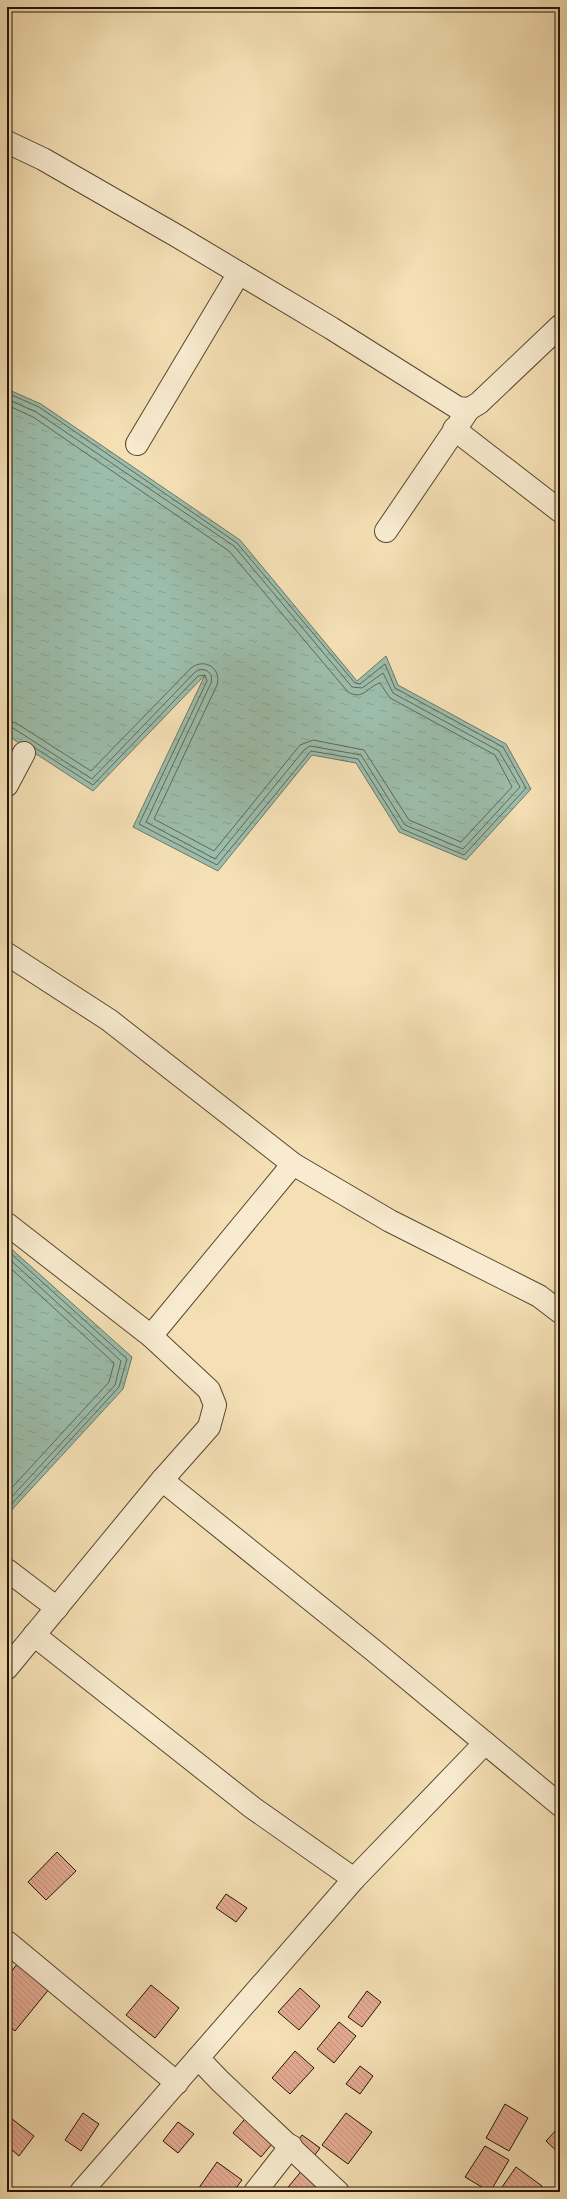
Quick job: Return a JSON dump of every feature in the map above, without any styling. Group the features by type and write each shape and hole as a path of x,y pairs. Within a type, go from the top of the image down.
{"street":[{"path":"7,142 50,163 331,328 446,402 458,408 469,409"},
{"path":"137,444 239,274"},
{"path":"386,531 469,409 479,403 560,326"},
{"path":"454,429 560,511"},
{"path":"7,785 24,753"},
{"path":"7,954 109,1020 293,1164 390,1221 539,1296 560,1312"},
{"path":"150,1336 293,1164"},
{"path":"7,1224 150,1336 209,1390 215,1405 209,1427 162,1480 7,1668"},
{"path":"162,1480 560,1805"},
{"path":"7,1570 57,1608"},
{"path":"34,1635 253,1808 354,1879"},
{"path":"81,2192 354,1879 485,1743"},
{"path":"7,1942 177,2083"},
{"path":"198,2058 220,2081 291,2146 338,2192"},
{"path":"255,2192 291,2146"}],"water":[{"path":"7,389 41,404 240,540 357,681 386,656 398,685 506,744 531,789 466,860 399,832 356,763 312,755 218,871 133,827 205,675 93,791 7,735"},
{"path":"7,1245 132,1357 123,1389 7,1515"}],"building":[{"path":"57,1852 76,1871 46,1900 28,1882"},
{"path":"226,1894 247,1908 236,1922 216,1908"},
{"path":"18,1963 50,1988 15,2031 7,2024 7,1977"},
{"path":"151,1985 179,2008 155,2038 126,2015"},
{"path":"300,1988 320,2006 299,2030 278,2012"},
{"path":"367,1991 381,2002 362,2027 348,2017"},
{"path":"339,2022 356,2036 334,2063 317,2049"},
{"path":"295,2051 314,2068 290,2094 272,2078"},
{"path":"360,2066 373,2076 360,2094 346,2084"},
{"path":"505,2104 528,2118 509,2151 486,2138"},
{"path":"83,2113 99,2124 81,2151 65,2140"},
{"path":"346,2113 372,2132 348,2164 322,2145"},
{"path":"249,2114 277,2138 261,2157 233,2133"},
{"path":"7,2115 34,2136 19,2156 7,2146"},
{"path":"178,2122 194,2134 178,2153 163,2141"},
{"path":"560,2126 560,2154 546,2141"},
{"path":"302,2135 320,2148 311,2160 293,2147"},
{"path":"485,2146 509,2160 490,2192 465,2177"},
{"path":"217,2162 242,2180 233,2192 196,2192"},
{"path":"516,2167 542,2186 538,2192 502,2192 500,2190"},
{"path":"304,2168 335,2192 284,2192"},
{"path":"552,2188 557,2192 549,2192"}]}
